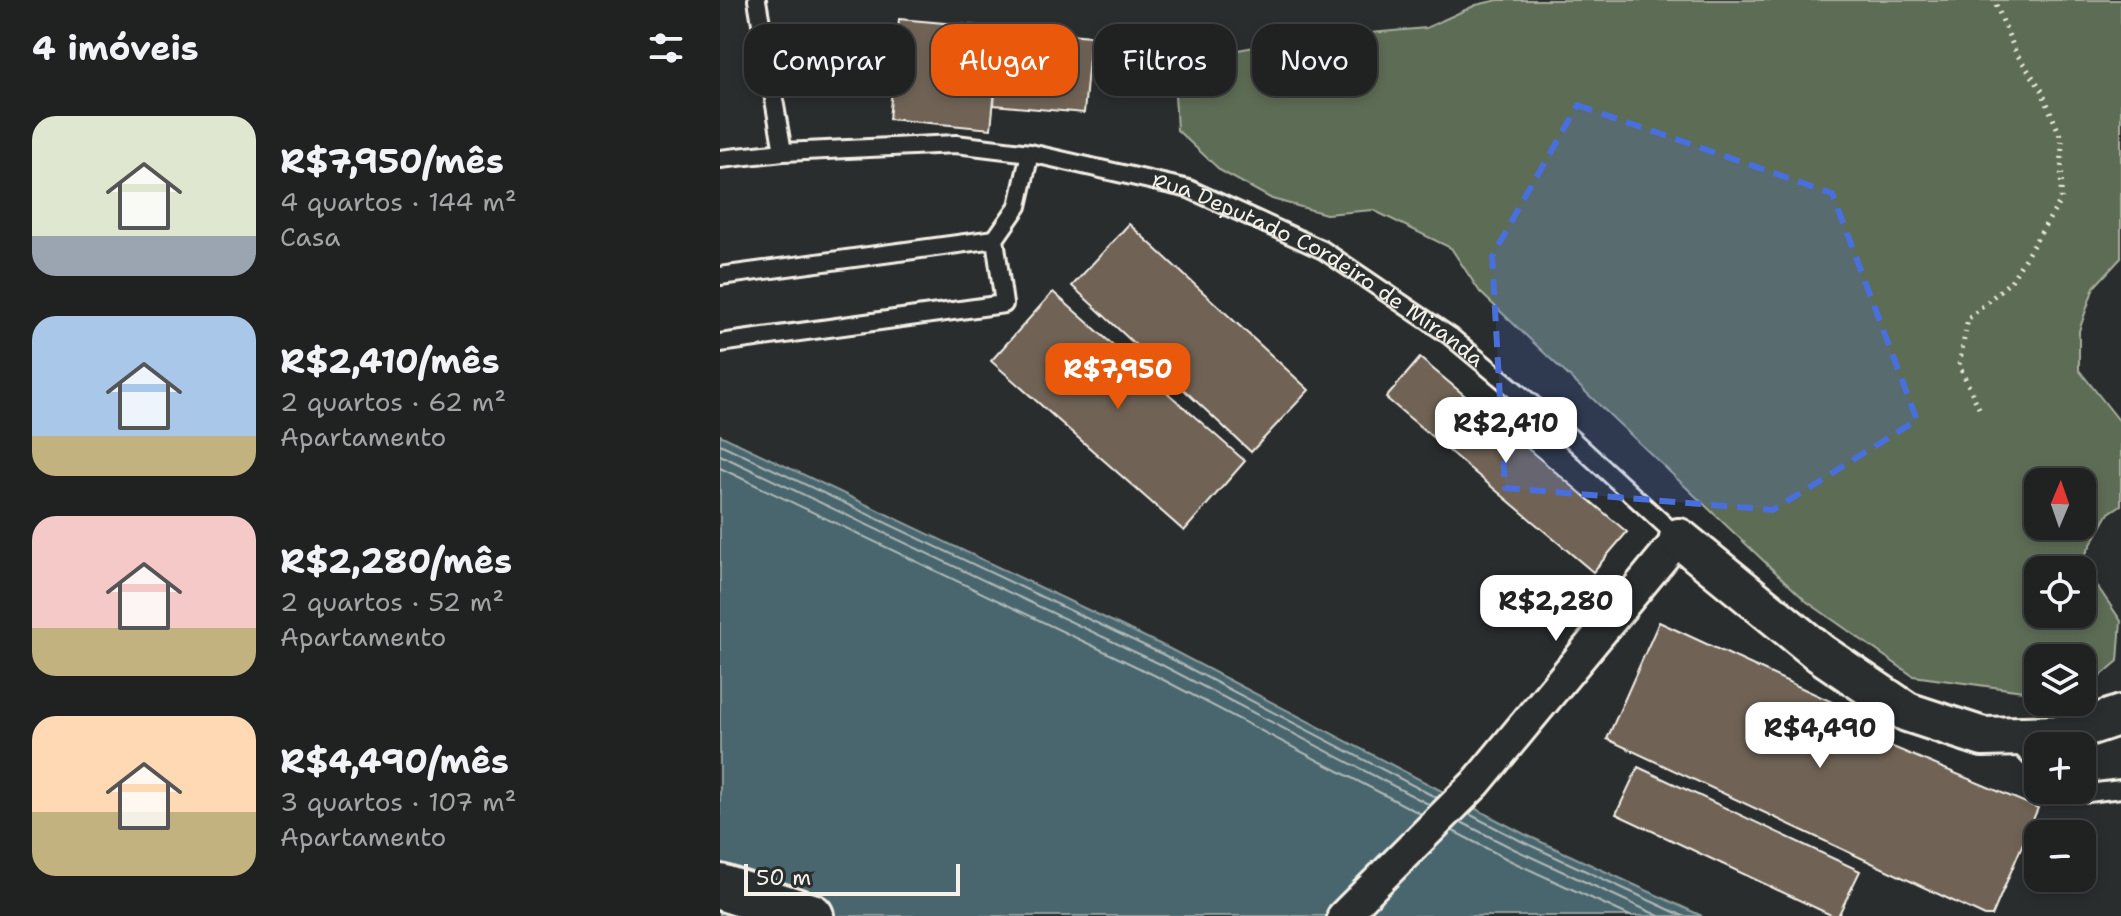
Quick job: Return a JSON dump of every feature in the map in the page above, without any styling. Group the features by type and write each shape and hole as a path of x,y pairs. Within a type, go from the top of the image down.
{"highway":[{"path":"720,887 811,916"}],"street":[{"name":"Rua Deputado Cordeiro de Miranda","path":"1679,538 1820,653 1907,712 1983,737 2061,735 2121,715"},
{"path":"1343,916 1476,783 1679,538"}],"lane":[{"path":"757,0 783,152"},
{"name":"Rua Deputado Cordeiro de Miranda","path":"720,159 783,152 956,144 1030,153 1189,189 1323,250 1450,336 1550,419 1679,538"},
{"path":"720,343 1004,304 995,239 1018,206 1030,153"},
{"path":"720,276 995,239"},
{"path":"2010,736 2024,750"},
{"path":"2096,792 2121,789"}],"path":[{"path":"1979,408 1959,365 1968,319 2011,281 2061,200 2062,140 2041,89 2016,53 1994,0"}],"highlighted area":[{"path":"1577,105 1832,193 1917,420 1773,510 1505,488 1492,256"}],"green space":[{"path":"1498,0 2121,0 2121,258 2094,287 2079,331 2079,370 2121,423 2121,505 2109,513 2096,536 2096,468 2024,468 2024,540 2094,540 2084,556 2024,556 2024,628 2096,628 2096,584 2121,621 2118,661 2096,680 2096,644 2024,644 2024,691 1913,676 1806,601 1480,292 1451,248 1373,210 1326,214 1272,199 1221,171 1177,130 1175,96 1236,96 1236,50 1252,47 1252,96 1377,96 1377,32 1426,28 1476,5"}],"water":[{"path":"720,435 1168,648 1524,834 1702,916 720,916"}],"building":[{"path":"899,19 956,24 931,24 931,96 994,96 991,129 889,119 891,96 915,96 915,24 898,24"},
{"path":"1078,35 1091,36 1084,113 994,105 995,96 1078,96"},
{"path":"1129,224 1309,390 1251,452 1072,286"},
{"path":"1053,292 1245,461 1184,531 991,361"},
{"path":"1420,358 1627,532 1593,572 1386,398"},
{"path":"1659,622 1869,719 1888,745 2038,808 2033,820 2024,820 2024,841 1992,916 1985,916 1607,739"},
{"path":"1638,767 1860,871 1838,916 1616,814"}]}
